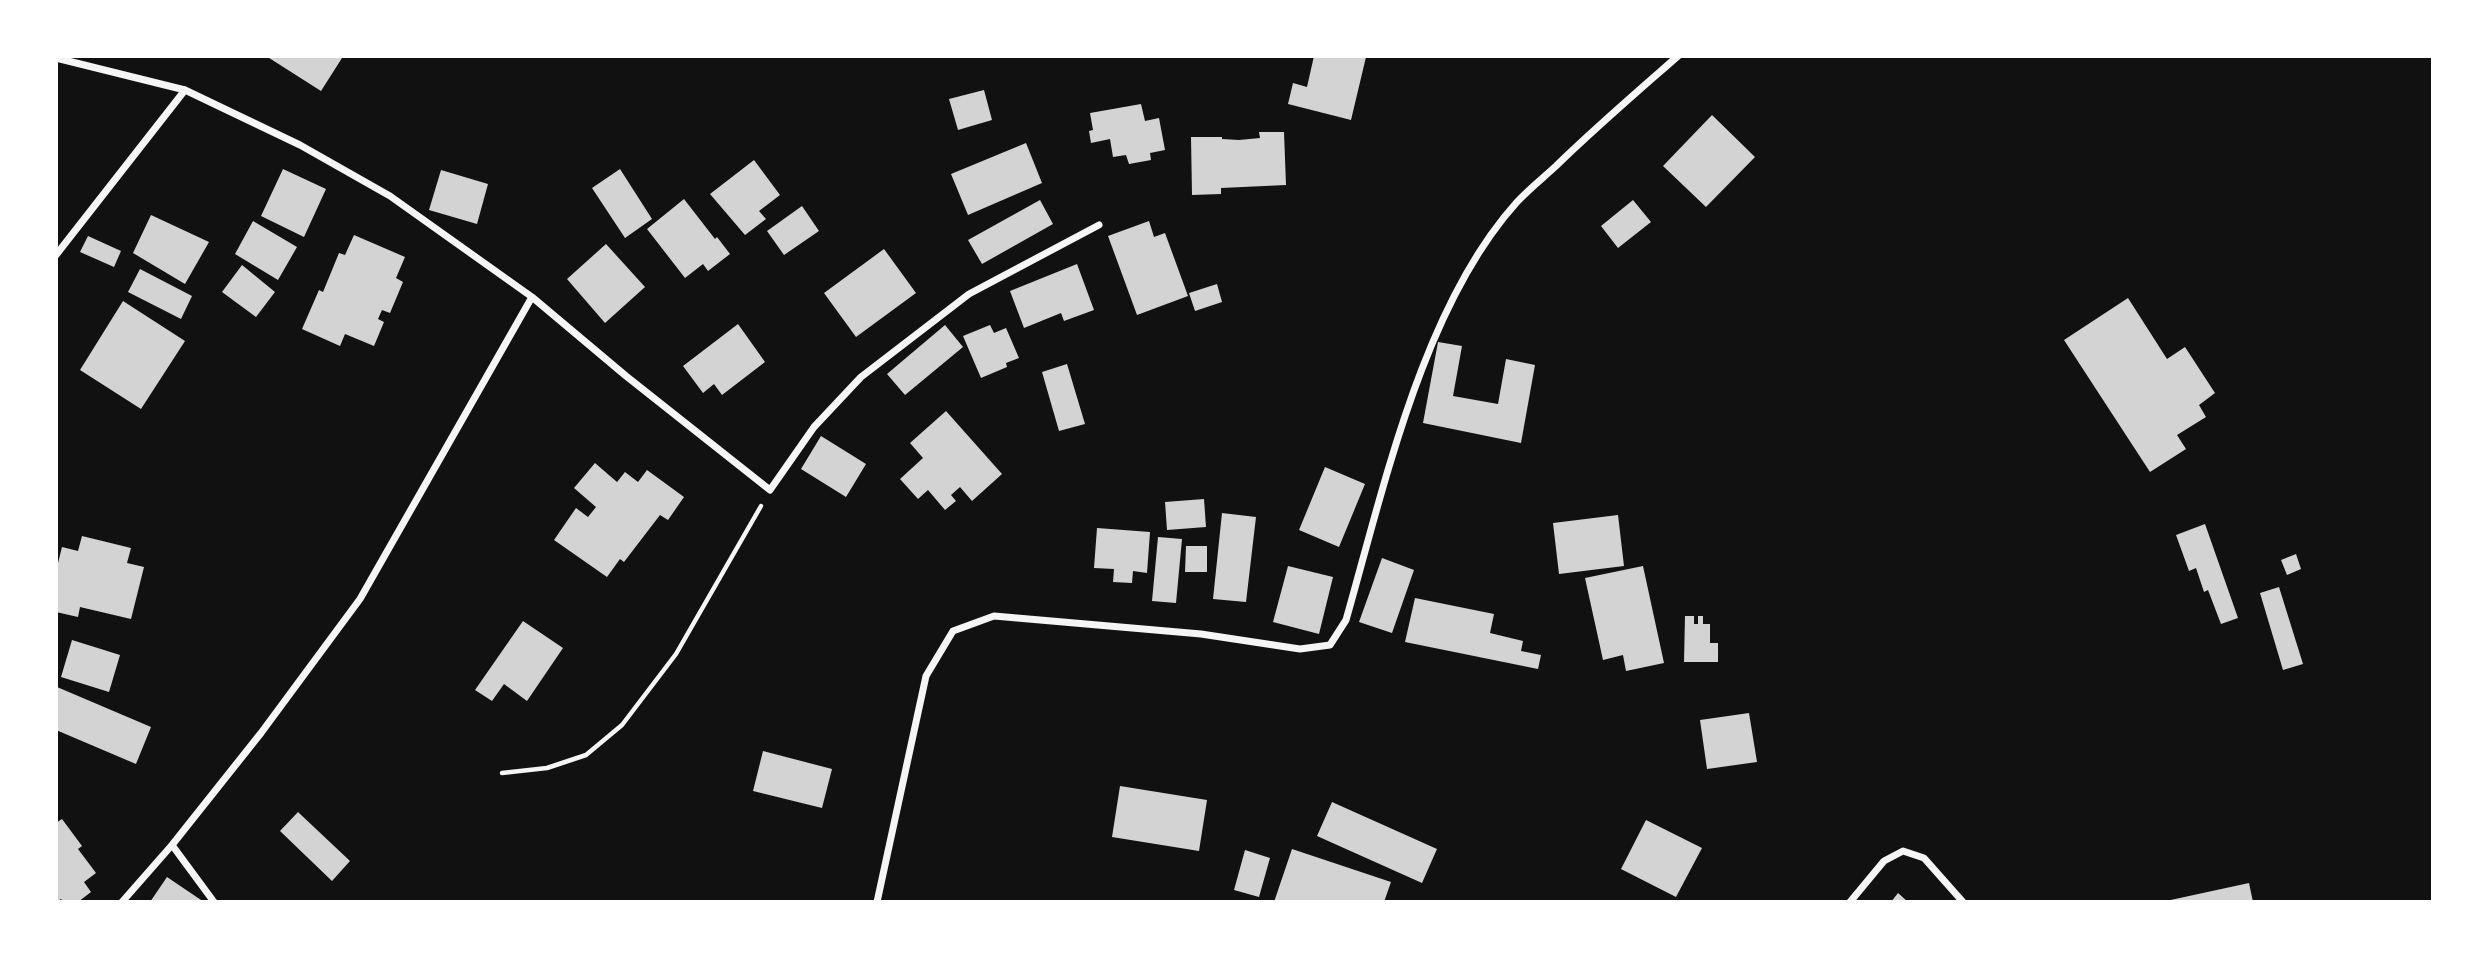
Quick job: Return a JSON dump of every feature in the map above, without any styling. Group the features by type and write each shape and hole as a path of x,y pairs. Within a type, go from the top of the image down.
{"street":[{"path":"877,902 926,676 953,631 994,616 1201,634 1300,649 1330,645 1346,620 1403,423 1441,323 1473,262 1517,202 1678,56"},
{"path":"56,58 185,90 300,145 390,196 532,297 770,491 814,427 861,377 969,294 1099,225"},
{"path":"56,255 185,90"},
{"path":"122,902 172,845 261,733 360,599 532,297"},
{"path":"172,845 215,902"},
{"path":"1850,902 1884,861 1903,851 1924,858 1963,902"}],"path":[{"path":"502,773 547,768 586,755 622,724 676,654 770,491"}],"building":[{"path":"266,56 339,56 342,58 321,91"},
{"path":"1314,56 1366,57 1351,120 1288,104 1293,83 1307,87"},
{"path":"984,90 992,120 958,130 949,99"},
{"path":"1141,104 1145,121 1159,118 1165,150 1150,153 1151,160 1129,164 1126,155 1113,157 1110,139 1091,143 1089,131 1093,130 1090,113"},
{"path":"1712,115 1755,157 1706,207 1663,166"},
{"path":"1259,132 1284,132 1286,185 1221,188 1221,194 1192,195 1191,137 1239,140 1260,138"},
{"path":"1026,143 1042,183 968,215 951,174"},
{"path":"754,160 780,195 759,211 766,219 745,235 710,194"},
{"path":"283,169 326,189 304,237 261,216"},
{"path":"620,169 652,219 625,238 592,188"},
{"path":"441,170 488,184 477,224 429,210"},
{"path":"684,199 730,254 708,271 703,264 685,278 647,229"},
{"path":"1040,200 1053,224 982,264 968,240"},
{"path":"1633,200 1651,222 1618,248 1601,226"},
{"path":"802,206 819,231 784,255 767,231"},
{"path":"151,215 209,242 185,284 133,253"},
{"path":"253,221 297,247 278,280 235,254"},
{"path":"1149,221 1154,237 1165,233 1188,296 1137,315 1108,236"},
{"path":"354,235 405,257 396,278 403,282 390,313 382,310 378,319 384,322 374,346 345,334 340,346 302,329 319,290 323,292 339,253 345,255"},
{"path":"88,236 121,251 114,267 80,252"},
{"path":"606,244 645,287 605,323 567,279"},
{"path":"884,249 916,293 856,337 824,293"},
{"path":"1077,264 1094,310 1064,321 1061,313 1024,328 1010,291"},
{"path":"242,265 275,292 256,317 222,292"},
{"path":"140,269 192,296 181,319 128,292"},
{"path":"1217,284 1222,302 1195,311 1189,293"},
{"path":"2128,298 2167,359 2185,347 2215,393 2199,405 2206,417 2177,435 2186,449 2150,472 2064,340"},
{"path":"123,301 185,341 141,409 80,370"},
{"path":"738,324 765,362 722,395 714,384 703,393 683,366"},
{"path":"945,325 963,347 905,395 887,374"},
{"path":"990,325 994,333 1006,328 1019,358 1006,363 1007,367 981,378 963,336"},
{"path":"1438,342 1462,346 1453,396 1498,404 1506,359 1535,365 1521,443 1423,423"},
{"path":"1067,364 1085,424 1059,431 1042,372"},
{"path":"946,411 1002,474 972,501 960,487 951,495 956,501 945,510 928,490 918,499 900,479 923,458 910,443"},
{"path":"821,436 866,464 846,497 801,469"},
{"path":"595,463 617,482 625,472 638,482 647,470 684,497 668,520 660,515 624,562 620,559 607,577 554,540 576,508 588,517 596,507 574,488"},
{"path":"1325,467 1365,484 1339,547 1299,530"},
{"path":"1204,499 1206,527 1167,530 1165,502"},
{"path":"1222,513 1256,517 1246,602 1213,599"},
{"path":"1618,515 1624,566 1559,574 1553,523"},
{"path":"2205,524 2238,618 2221,624 2208,590 2204,592 2196,568 2189,571 2176,535"},
{"path":"1097,528 1150,532 1147,573 1133,571 1132,583 1113,582 1114,569 1094,568"},
{"path":"82,536 131,548 127,563 144,567 131,619 80,607 78,617 56,612 56,571 62,547 78,551"},
{"path":"1158,537 1182,539 1176,603 1152,601"},
{"path":"1186,546 1207,546 1207,572 1185,572"},
{"path":"2296,554 2301,569 2287,575 2281,560"},
{"path":"1382,558 1414,570 1392,633 1359,622"},
{"path":"1288,566 1333,577 1319,634 1273,622"},
{"path":"1643,566 1664,663 1626,671 1623,655 1603,660 1585,578"},
{"path":"2279,587 2303,664 2283,670 2260,593"},
{"path":"1415,598 1494,614 1490,633 1523,641 1521,651 1541,655 1538,669 1405,642"},
{"path":"1685,616 1694,616 1694,624 1698,624 1698,616 1703,616 1703,624 1710,624 1710,643 1718,643 1718,662 1684,662"},
{"path":"523,621 563,648 527,701 504,684 492,701 475,690"},
{"path":"72,640 120,655 109,692 61,677"},
{"path":"57,687 151,727 136,764 56,730"},
{"path":"1749,713 1757,762 1707,769 1700,720"},
{"path":"763,751 832,769 822,808 753,791"},
{"path":"1120,786 1207,800 1199,851 1112,837"},
{"path":"1332,802 1437,849 1422,883 1317,836"},
{"path":"298,812 350,861 332,881 280,831"},
{"path":"62,819 82,846 78,849 96,873 84,882 91,892 78,902 63,902 61,899 56,902 56,823"},
{"path":"1646,820 1702,848 1676,897 1621,869"},
{"path":"1292,849 1391,882 1384,902 1274,902"},
{"path":"1245,850 1270,858 1259,897 1234,890"},
{"path":"167,877 204,902 150,902"},
{"path":"2249,883 2253,902 2166,902 2166,901"},
{"path":"1898,893 1908,902 1891,902"}]}
